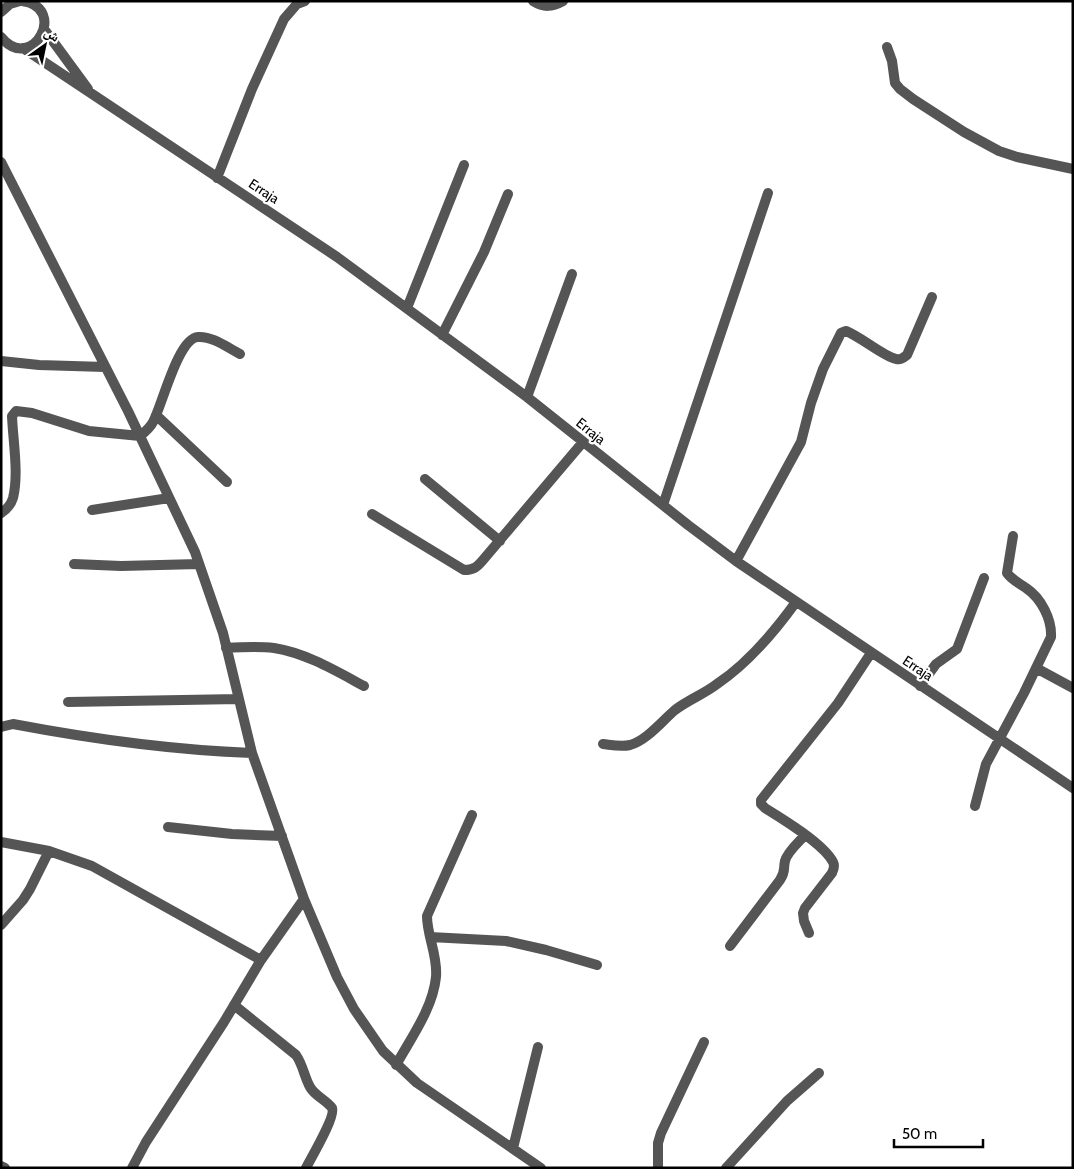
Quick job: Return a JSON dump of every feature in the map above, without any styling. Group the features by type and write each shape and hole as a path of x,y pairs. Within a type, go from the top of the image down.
{"street":[{"path":"217,178 252,89 284,19 297,4 305,1"},
{"path":"532,1 549,7 562,1"},
{"path":"1,12 16,2 39,6 45,23 44,29 37,42 23,48"},
{"name":"Erraja","path":"44,29 93,95"},
{"name":"Erraja","path":"1,37 9,45 23,48 306,236 527,397 736,561 1070,786"},
{"path":"887,47 892,61 895,82 900,89 913,99 964,132 999,151 1017,157 1073,168"},
{"path":"1,162 140,436 199,564 213,602 226,648 252,753 304,899 337,977 354,1010 370,1034 396,1065 416,1082 541,1168"},
{"path":"407,308 464,165"},
{"path":"663,505 768,193"},
{"path":"442,335 480,260 508,194"},
{"path":"527,397 572,274"},
{"path":"736,561 801,442 809,410 823,369 841,333 846,331 854,334 889,356 897,360 903,359 907,355 932,297"},
{"path":"1,513 11,504 13,497 15,474 12,416 16,411 32,413 89,431 120,436 140,436 148,430 156,415 172,372 187,342 199,336 212,340 240,354"},
{"path":"1,361 105,367"},
{"path":"156,415 227,482"},
{"path":"372,514 464,570 476,568 583,442"},
{"path":"424,479 500,541"},
{"path":"92,510 169,498"},
{"path":"975,806 986,764 1051,637 1051,627 1040,601 1035,595 1010,578 1007,573 1014,536"},
{"path":"74,564 121,566 199,564"},
{"path":"920,686 936,664 957,649 984,578"},
{"path":"603,744 621,746 639,740 676,710 718,684 782,622 796,602"},
{"path":"226,648 275,648 294,653 322,664 364,686"},
{"path":"809,933 803,913 832,873 835,867 833,861 805,835 765,808 761,804 761,800 838,703 871,652"},
{"path":"1036,668 1073,688"},
{"path":"68,702 239,699"},
{"path":"1,727 13,724 110,740 205,751 252,753"},
{"path":"1070,786 1073,775"},
{"path":"396,1065 424,1014 433,993 436,976 427,927 427,916 472,814"},
{"path":"168,827 232,834 282,836"},
{"path":"730,946 780,880 785,872 784,862 805,835"},
{"path":"1,842 49,851 92,866 261,960"},
{"path":"1,925 23,900 49,851"},
{"path":"132,1168 261,960 304,899"},
{"path":"430,937 506,941 597,965"},
{"path":"234,1005 296,1055 302,1063 309,1086 314,1093 332,1108 333,1114 306,1168"},
{"path":"658,1168 658,1143 661,1133 704,1042"},
{"path":"513,1148 538,1047"},
{"path":"726,1168 787,1101 819,1073"}]}
